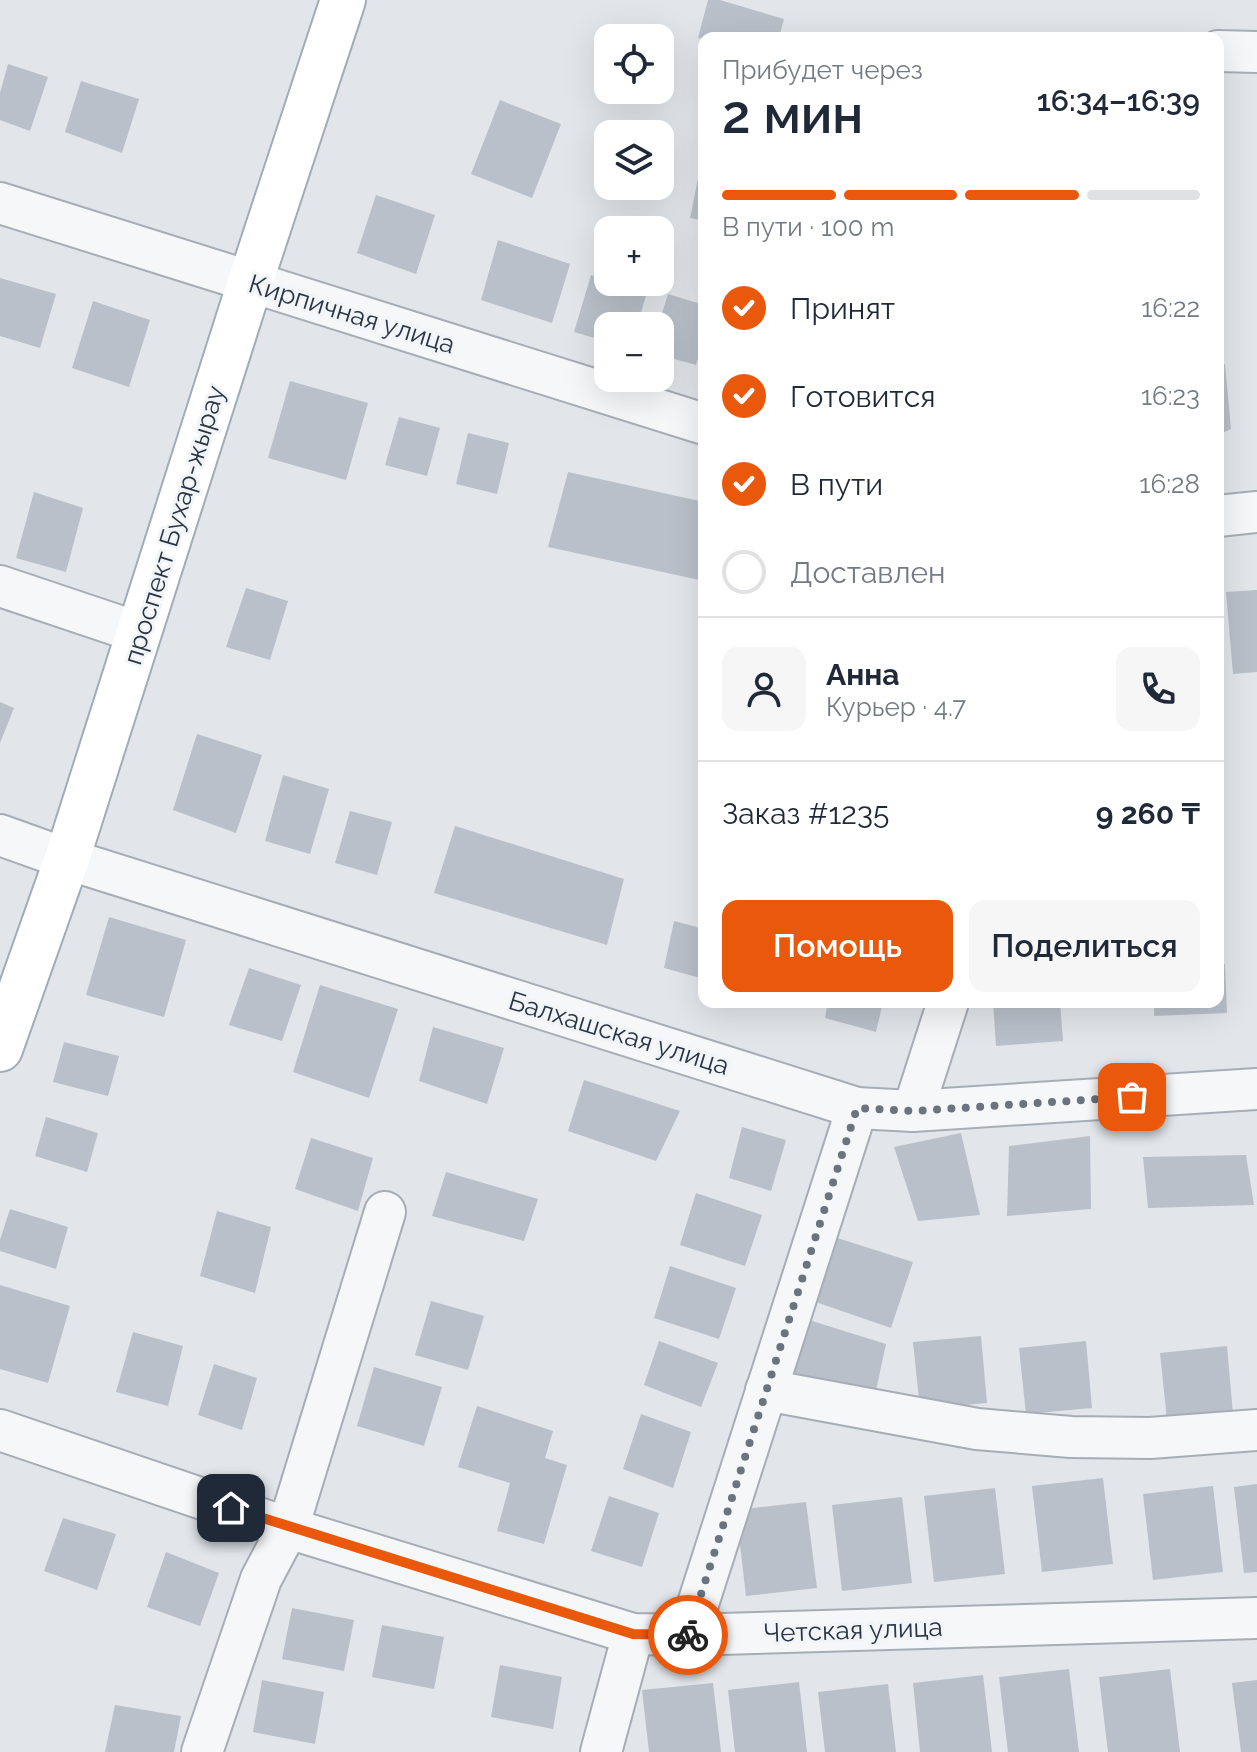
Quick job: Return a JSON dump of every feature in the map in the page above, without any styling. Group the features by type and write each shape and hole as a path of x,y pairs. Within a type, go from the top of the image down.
{"main road":[{"name":"проспект Бухар-жырау","path":"0,1049 67,859 343,0"}],"street":[{"path":"1224,51 1257,52"},
{"name":"Кирпичная улица","path":"0,203 698,422"},
{"path":"1224,515 1257,512"},
{"path":"0,586 140,633"},
{"name":"Балхашская улица","path":"0,835 67,859 857,1108 913,1111 1257,1089"},
{"path":"913,1111 946,1008"},
{"path":"688,1635 857,1108"},
{"path":"202,1752 261,1579 288,1528 385,1212"},
{"path":"766,1390 977,1429 1071,1437 1150,1438 1257,1430"},
{"name":"Четская улица","path":"0,1430 288,1528 633,1634 688,1635 1257,1618"},
{"path":"601,1752 633,1634"}],"building":[{"path":"708,0 720,0 784,19 781,32 700,32"},
{"path":"8,64 48,77 30,131 0,120 0,93"},
{"path":"81,81 139,99 122,153 65,132"},
{"path":"500,100 561,124 532,198 471,174"},
{"path":"698,179 698,220 690,218"},
{"path":"376,195 435,215 416,274 357,253"},
{"path":"498,240 570,264 552,323 481,300"},
{"path":"591,275 594,276 594,296 646,296 641,312 594,312 594,338 574,332"},
{"path":"0,278 56,294 40,348 0,336"},
{"path":"667,296 698,303 696,365 674,359 674,312 662,312"},
{"path":"93,301 150,320 129,387 72,368"},
{"path":"1224,364 1231,429 1224,432"},
{"path":"290,381 368,403 346,480 268,458"},
{"path":"399,417 440,428 427,476 385,465"},
{"path":"468,433 509,443 497,494 456,484"},
{"path":"568,472 698,501 698,580 548,547"},
{"path":"34,492 83,508 66,572 16,558"},
{"path":"246,588 288,601 270,660 226,647"},
{"path":"1257,590 1257,672 1233,674 1226,592"},
{"path":"0,702 14,708 0,743"},
{"path":"197,734 262,755 236,833 173,810"},
{"path":"283,775 329,789 310,854 265,841"},
{"path":"350,811 392,822 377,875 335,863"},
{"path":"455,826 624,879 607,945 434,893"},
{"path":"109,917 186,940 164,1017 86,995"},
{"path":"674,921 698,927 698,977 664,968"},
{"path":"1225,964 1227,1013 1154,1016 1154,1008 1224,1008"},
{"path":"249,968 301,985 282,1041 229,1025"},
{"path":"320,985 398,1009 369,1098 293,1072"},
{"path":"827,1008 882,1008 876,1032 825,1018"},
{"path":"993,1008 1060,1008 1063,1041 996,1046"},
{"path":"433,1027 504,1048 487,1104 419,1081"},
{"path":"64,1042 119,1056 108,1096 53,1082"},
{"path":"584,1080 680,1111 656,1161 568,1131"},
{"path":"46,1117 98,1133 87,1172 35,1156"},
{"path":"742,1127 786,1140 771,1191 729,1178"},
{"path":"961,1133 980,1215 918,1221 894,1147"},
{"path":"1090,1136 1091,1209 1007,1216 1009,1146"},
{"path":"311,1138 373,1158 358,1211 295,1189"},
{"path":"1246,1155 1254,1205 1148,1208 1143,1157"},
{"path":"446,1172 538,1199 524,1241 432,1216"},
{"path":"696,1193 762,1215 745,1266 680,1245"},
{"path":"10,1209 68,1227 56,1269 0,1251 0,1240"},
{"path":"217,1211 271,1227 255,1293 200,1276"},
{"path":"831,1236 913,1262 891,1328 807,1299"},
{"path":"670,1266 736,1288 719,1339 654,1318"},
{"path":"0,1285 70,1306 48,1383 0,1369"},
{"path":"431,1301 484,1316 468,1370 415,1355"},
{"path":"796,1316 886,1344 875,1395 784,1370"},
{"path":"133,1332 183,1346 168,1406 116,1392"},
{"path":"981,1336 987,1403 920,1409 913,1342"},
{"path":"659,1341 718,1363 701,1407 644,1385"},
{"path":"1086,1341 1092,1408 1026,1414 1019,1348"},
{"path":"1227,1346 1233,1414 1167,1420 1160,1353"},
{"path":"214,1364 257,1378 242,1430 198,1415"},
{"path":"374,1367 442,1387 424,1446 357,1426"},
{"path":"477,1406 553,1431 545,1458 567,1465 544,1544 497,1531 510,1483 458,1467"},
{"path":"641,1414 691,1432 673,1488 623,1469"},
{"path":"1103,1478 1113,1564 1042,1572 1032,1486"},
{"path":"1257,1484 1257,1572 1244,1573 1234,1487"},
{"path":"1213,1486 1223,1572 1153,1580 1143,1494"},
{"path":"995,1488 1005,1574 934,1582 924,1496"},
{"path":"609,1496 659,1513 642,1567 591,1551"},
{"path":"902,1497 912,1583 842,1591 832,1505"},
{"path":"806,1502 817,1588 746,1596 736,1510"},
{"path":"63,1518 116,1534 97,1590 44,1571"},
{"path":"166,1552 219,1573 200,1626 147,1607"},
{"path":"292,1608 354,1620 344,1671 282,1659"},
{"path":"382,1625 444,1637 434,1689 372,1677"},
{"path":"500,1665 562,1677 553,1729 491,1717"},
{"path":"1069,1669 1079,1752 1008,1752 999,1677"},
{"path":"1170,1669 1180,1752 1108,1752 1099,1677"},
{"path":"983,1675 992,1752 920,1752 913,1683"},
{"path":"262,1680 324,1692 315,1744 253,1732"},
{"path":"1257,1680 1257,1752 1241,1752 1232,1683"},
{"path":"799,1682 807,1752 735,1752 728,1690"},
{"path":"713,1683 721,1752 649,1752 642,1690"},
{"path":"888,1684 896,1752 825,1752 818,1692"},
{"path":"115,1705 181,1716 174,1752 105,1752"}],"way so far":[{"path":"688,1635 857,1108 913,1111 1132,1097"}],"route":[{"path":"231,1508 633,1634 688,1635"}]}
